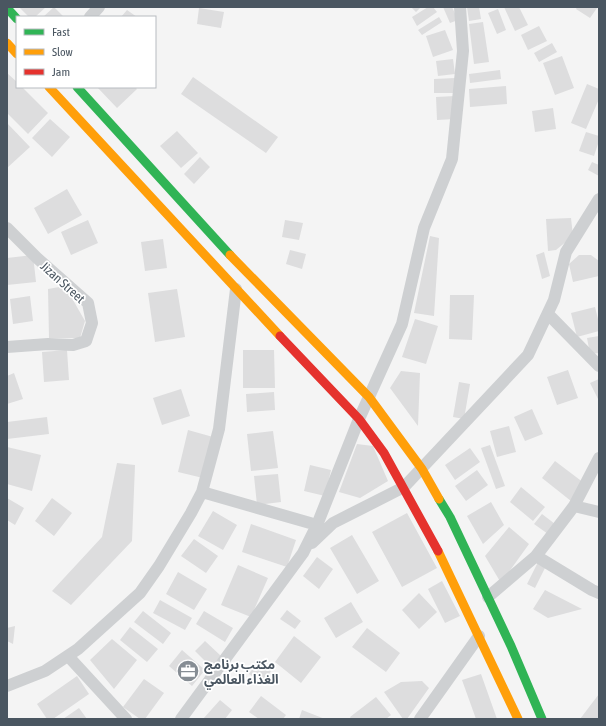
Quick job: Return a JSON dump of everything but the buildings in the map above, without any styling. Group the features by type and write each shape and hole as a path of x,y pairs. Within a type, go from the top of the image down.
{"street":[{"path":"91,16 98,7"},
{"path":"303,553 317,525 359,419 402,324 424,228 452,159 463,51 460,7"},
{"path":"7,8 16,18"},
{"path":"49,88 359,419 384,453 439,552 518,719"},
{"path":"78,88 231,256 369,397 422,469 450,517 511,646 542,719"},
{"path":"181,719 303,553 333,523 404,488 528,355 554,300 566,252 599,199"},
{"name":"Jizan Street","path":"7,228 36,258 88,303 92,324 86,340 73,345 48,344 7,347"},
{"path":"7,686 45,670 68,656 78,649 140,593 159,566 202,492 219,429 236,289"},
{"path":"548,314 599,366"},
{"path":"488,597 536,556 574,506 599,458"},
{"path":"202,492 317,525"},
{"path":"574,506 599,512"},
{"path":"536,556 599,593"},
{"path":"420,719 479,636"},
{"path":"68,656 126,719"}],"traffic: fast":[{"path":"7,8 16,18"},
{"path":"78,88 230,255"},
{"path":"439,499 450,517 511,646 542,719"}],"traffic: slow":[{"path":"7,43 16,53"},
{"path":"50,88 280,336"},
{"path":"230,255 369,397 422,469 439,499"},
{"path":"438,551 518,719"}],"traffic: jam":[{"path":"280,336 359,419 384,453 438,551"}],"place":[{"name":"مكتب برنامج الغذاء العالمي","path":"188,671"}]}
